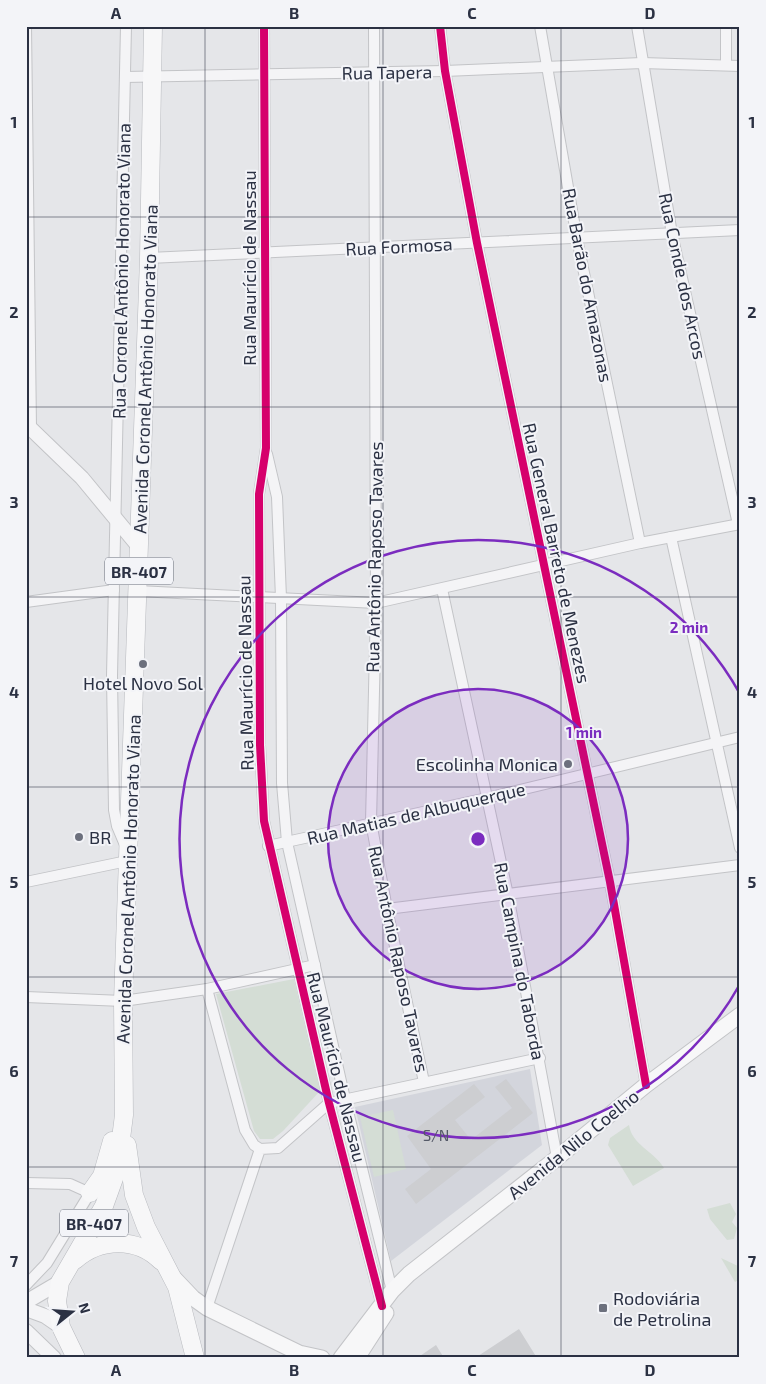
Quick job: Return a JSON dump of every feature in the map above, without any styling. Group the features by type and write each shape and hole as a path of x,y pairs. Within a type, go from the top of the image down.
{"highway":[{"name":"Avenida Coronel Antônio Honorato Viana","path":"76,1358 61,1327 58,1301 60,1282 104,1206 113,1186 117,1170 124,1115 122,1089 123,1001 149,258 154,26"},
{"path":"90,1193 102,1176 110,1149 122,1089"},
{"name":"BR-407","path":"124,1115 134,1195 177,1287 195,1358"},
{"path":"70,1264 96,1246 120,1243 147,1250 167,1267"},
{"name":"Avenida Coronel Antônio Honorato Viana","path":"61,1327 81,1358"}],"main road":[{"name":"Avenida Nilo Coelho","path":"349,1355 392,1291 409,1274 558,1158 646,1085 740,1016"},
{"path":"167,1267 182,1288 207,1308 299,1354 322,1358 349,1355"},
{"name":"Avenida Nilo Coelho","path":"349,1355 409,1274"}],"street":[{"path":"26,26 28,426 82,478 116,516 139,547"},
{"name":"Rua Coronel Antônio Honorato Viana","path":"114,590 126,26"},
{"name":"Rua Maurício de Nassau","path":"264,26 266,448 259,494 258,596 262,791 268,846 329,1103 382,1306"},
{"name":"Rua Antônio Raposo Tavares","path":"374,26 376,602 371,822 386,909 424,1082"},
{"name":"Rua General Barreto de Menezes","path":"440,26 445,71 478,243 610,882 646,1085"},
{"name":"Rua Barão do Amazonas","path":"540,26 577,239 640,543"},
{"name":"Rua Conde dos Arcos","path":"637,26 672,234 739,524"},
{"path":"726,26 726,64"},
{"name":"Rua Tapera","path":"125,77 152,78 445,71 642,63 726,64 740,66"},
{"name":"Rua Formosa","path":"149,258 740,230"},
{"name":"Rua Maurício de Nassau","path":"266,448 277,497 281,598 282,783 287,842 345,1099 392,1291"},
{"path":"138,591 376,602 442,589 640,543 739,524"},
{"path":"671,537 740,848"},
{"name":"Rua Campina do Taborda","path":"442,589 508,895 558,1158"},
{"path":"26,602 114,590 112,676 114,810 117,826 128,856 26,882"},
{"path":"112,676 133,686"},
{"name":"Rua Matias de Albuquerque","path":"268,846 487,798 740,738"},
{"path":"386,909 740,865"},
{"path":"26,997 123,1001 207,988 315,965"},
{"path":"207,988 245,1130 254,1146 260,1149 278,1148 329,1103 540,1058"},
{"path":"207,1308 260,1149"},
{"path":"26,1183 70,1184 90,1193 47,1263 26,1285"},
{"path":"26,1302 60,1282"},
{"path":"26,1309 45,1316 61,1327"},
{"path":"26,1331 54,1358"}],"shaded area":[{"path":"294,979 320,1091 283,1131 273,1139 260,1139 254,1131 216,994"},
{"path":"530,1069 542,1145 391,1261 355,1107"},
{"path":"393,1110 406,1169 374,1177 360,1117"},
{"path":"629,1125 634,1138 664,1168 633,1186 608,1145 610,1138"},
{"path":"730,1203 736,1214 732,1222 737,1228 734,1239 727,1240 710,1219 707,1209"},
{"path":"721,1258 740,1267 740,1279 735,1282"}],"building":[{"path":"506,1079 533,1113 416,1204 405,1189 431,1169 407,1136 474,1084 485,1097 455,1120 471,1140 512,1108 495,1087"},
{"path":"519,1329 537,1358 475,1358 507,1337"},
{"path":"436,1345 444,1358 417,1358"}],"cycle path":[{"path":"264,26 266,448 259,494 260,745 264,821 329,1103 382,1306"},
{"path":"440,26 445,71 477,243 610,882 646,1085"}],"place":[{"name":"Hotel Novo Sol","path":"143,664"},
{"name":"Escolinha Monica","path":"568,764"},
{"name":"BR","path":"79,837"},
{"name":"Rodoviária de Petrolina","path":"603,1308"}]}
